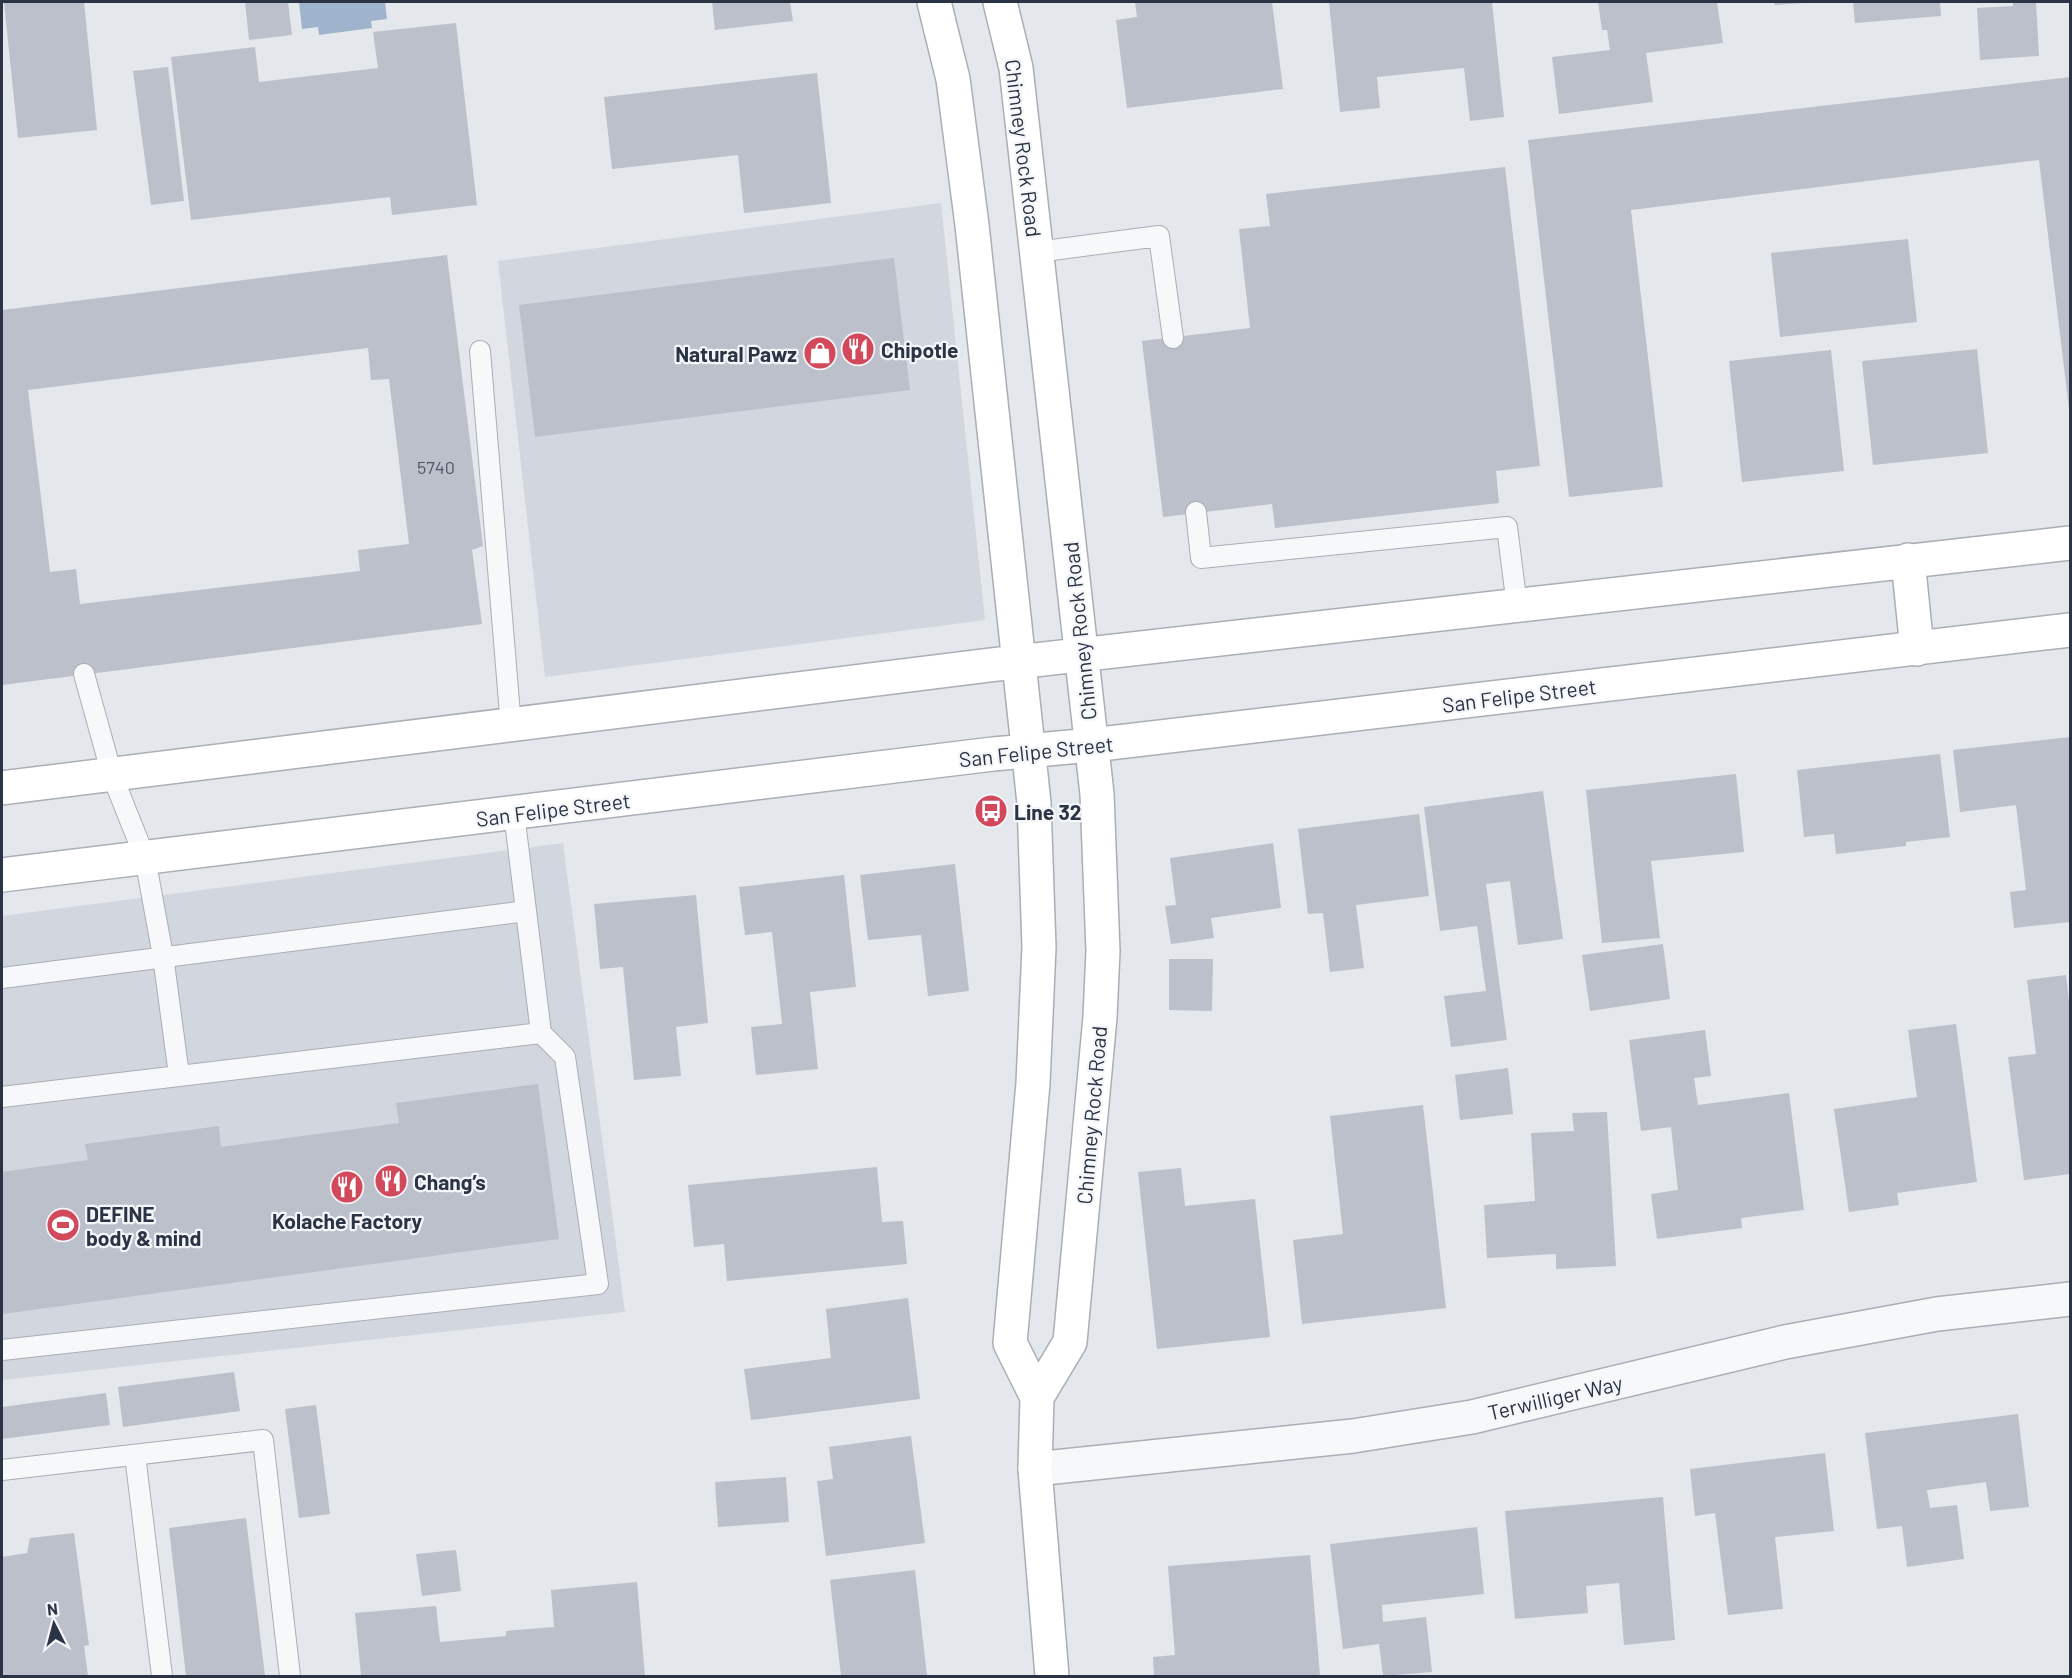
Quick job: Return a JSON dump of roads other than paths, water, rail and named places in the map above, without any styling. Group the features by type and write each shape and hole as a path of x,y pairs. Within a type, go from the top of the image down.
{"main road":[{"name":"Chimney Rock Road","path":"934,2 953,79 969,202 1034,803 1039,947 1033,1083 1010,1343 1037,1397 1035,1468 1052,1677"},
{"name":"Chimney Rock Road","path":"1000,2 1016,68 1092,745 1097,794 1103,951 1100,1017 1070,1342 1037,1397"},
{"path":"2,788 1018,662 2070,543"},
{"path":"1908,560 1917,649"},
{"name":"San Felipe Street","path":"2,875 1028,751 2070,630"}],"street":[{"name":"Terwilliger Way","path":"1035,1468 1353,1436 1472,1417 1785,1342 1937,1314 2070,1299"}],"lane":[{"path":"1037,252 1159,236 1173,338"},
{"path":"480,351 511,726"},
{"path":"1196,512 1201,558 1507,528 1517,606"},
{"path":"84,674 112,775 145,858 163,956 179,1075"},
{"path":"2,1350 598,1284 565,1057 541,1033 514,813"},
{"path":"2,978 526,911"},
{"path":"2,1097 541,1033"},
{"path":"2,1470 263,1440 290,1677"},
{"path":"135,1455 162,1677"}],"water":[{"path":"299,2 385,2 387,19 371,21 372,28 319,35 318,27 302,29"}],"place":[{"name":"Chipotle","path":"858,349"},
{"name":"Natural Pawz","path":"820,353"},
{"name":"Line 32","path":"991,811"},
{"name":"Chang’s","path":"391,1181"},
{"name":"Kolache Factory","path":"347,1187"},
{"name":"DEFINE body & mind","path":"63,1225"}]}
